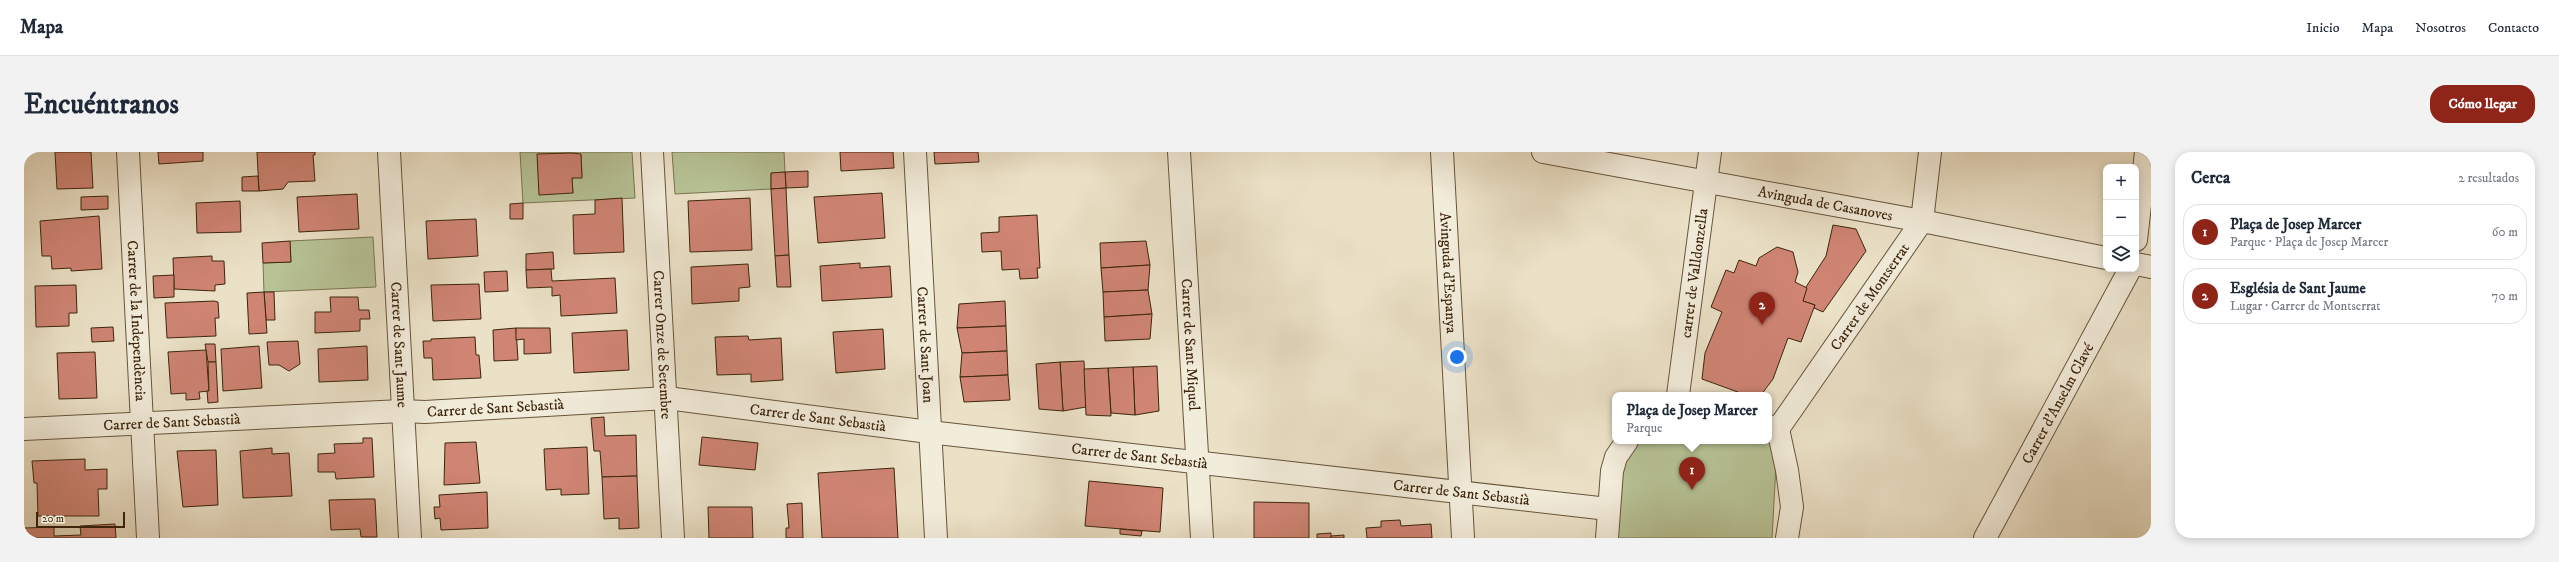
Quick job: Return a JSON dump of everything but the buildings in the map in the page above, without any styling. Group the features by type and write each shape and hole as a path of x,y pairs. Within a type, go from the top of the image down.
{"street":[{"name":"Carrer de la Independència","path":"128,152 148,538"},
{"name":"Carrer de Sant Jaume","path":"390,152 402,411 410,538"},
{"name":"Carrer Onze de Setembre","path":"652,152 673,538"},
{"name":"Carrer de Sant Joan","path":"914,152 936,538"},
{"name":"Carrer de Sant Miquel","path":"1179,152 1199,462 1202,538"},
{"name":"Avinguda d'Espanya","path":"1442,152 1463,538"},
{"name":"Avinguda de Casanoves","path":"1543,152 1922,221 2103,257"},
{"name":"carrer de Valldonzella","path":"1678,392 1710,152"},
{"name":"Carrer de Montserrat","path":"1773,427 1922,221 1930,152"},
{"path":"2136,236 2146,152"},
{"path":"2139,265 2151,267"},
{"name":"Carrer d'Anselm Clavé","path":"1985,538 2128,272"},
{"name":"Carrer de Sant Sebastià","path":"24,429 142,422 402,411 425,412 666,398 929,432 1608,510"},
{"path":"1773,427 1787,470 1792,506 1787,538"},
{"path":"1607,538 1612,471 1616,456 1625,444"}],"green space":[{"path":"520,152 632,152 635,198 523,203","holes":["538,155 581,155 582,177 572,178 573,193"]},
{"path":"672,152 784,152 785,172 771,173 771,189 675,194"},
{"path":"373,237 376,287 264,292 263,263 291,262 290,241"},
{"path":"1772,427 1778,429 1772,538 1607,538 1626,444 1772,444"}],"place":[{"name":"Església de Sant Jaume","path":"1762,325"},
{"name":"Plaça de Josep Marcer","path":"1692,490"}]}
